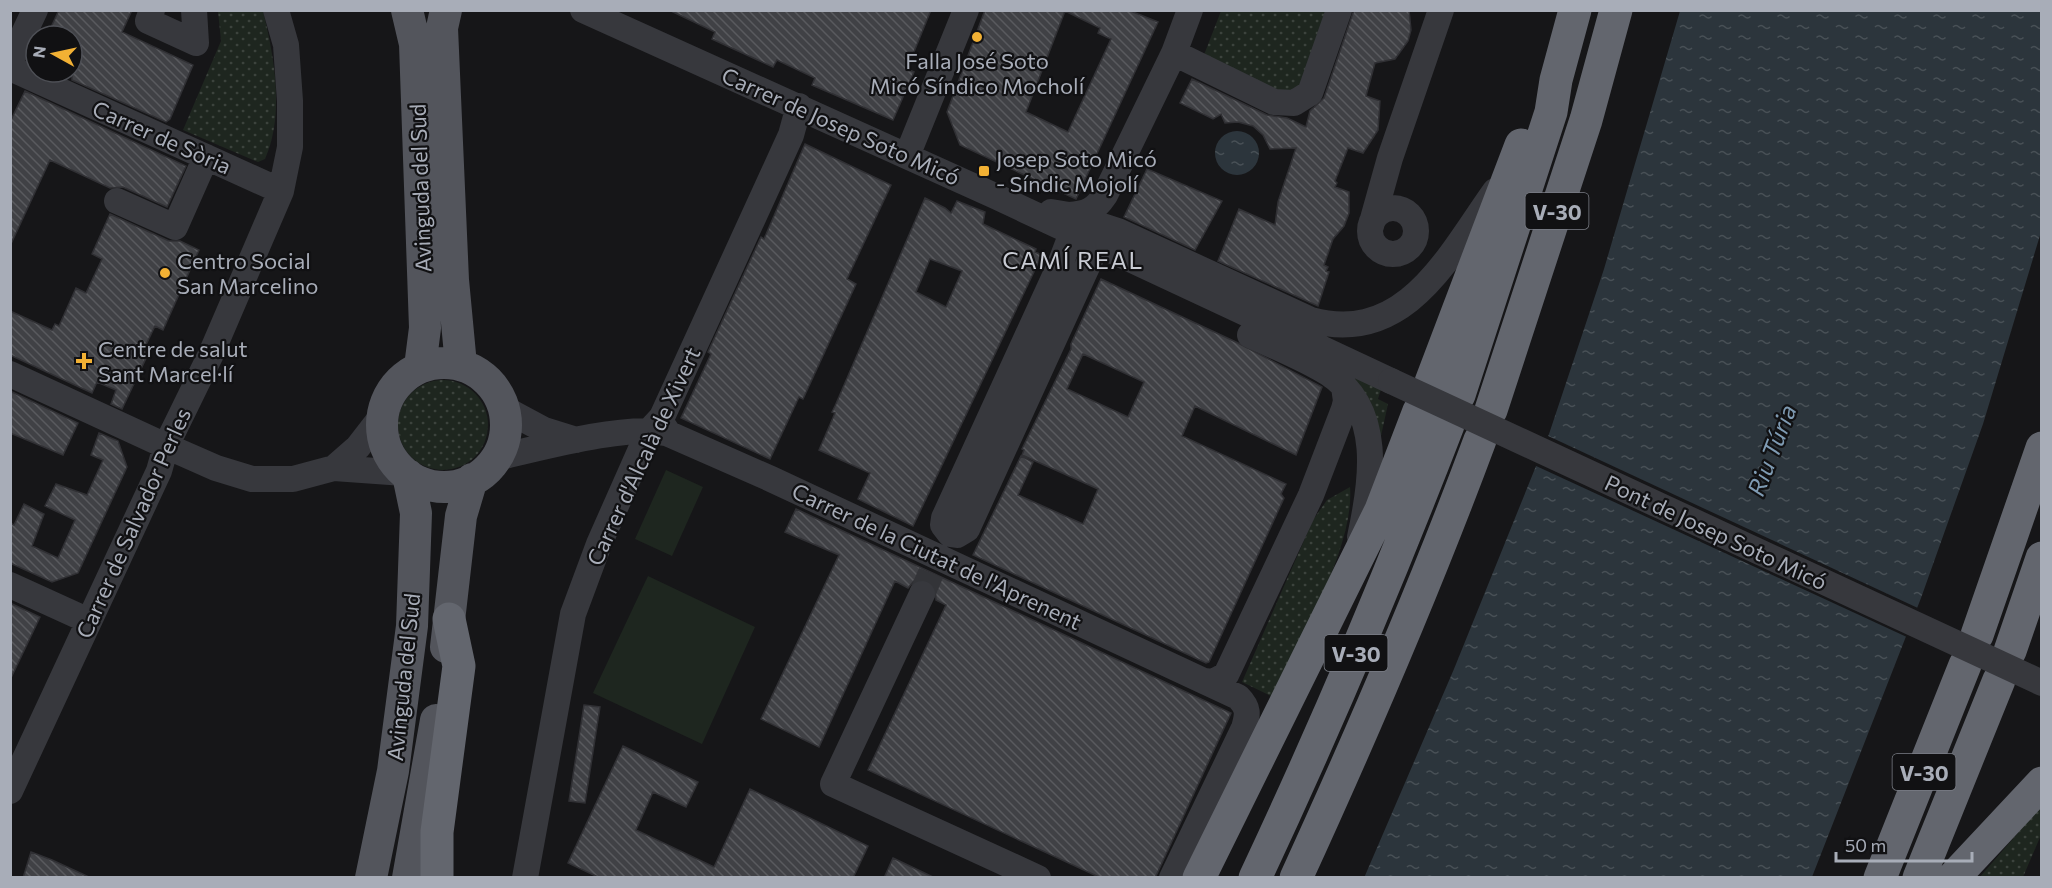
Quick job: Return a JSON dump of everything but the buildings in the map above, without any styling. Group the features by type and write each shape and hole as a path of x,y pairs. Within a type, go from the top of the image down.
{"highway":[{"name":"V-30","path":"1256,878 1326,726 1405,537 1439,403 1544,134 1575,10"},
{"name":"V-30","path":"1296,878 1354,751 1407,625 1485,425 1582,131 1616,10"},
{"path":"1199,878 1381,510 1439,403 1509,172 1540,102 1556,80"},
{"name":"V-30","path":"1880,878 1971,650 2042,448"},
{"name":"V-30","path":"1918,878 2004,665 2042,558"},
{"path":"437,878 438,832 459,666 449,619"},
{"path":"1953,878 2042,783"}],"main road":[{"name":"Avinguda del Sud","path":"407,10 415,44 425,328 420,367"},
{"name":"Avinguda del Sud","path":"446,10 442,39 453,280 461,365"},
{"path":"441,362 461,365 483,376 499,396 503,408 505,434 496,458 472,479 443,487 418,482 393,461 386,447 382,416 394,386 406,375 420,367 441,362"},
{"name":"Avinguda del Sud","path":"371,878 393,771 412,626 416,513 406,474"},
{"name":"Avinguda del Sud","path":"408,878 434,740 461,516 472,479"}],"street":[{"path":"10,63 35,10"},
{"path":"152,10 148,21 196,43 194,10"},
{"name":"Carrer de Salvador Perles","path":"10,790 18,755 89,621 159,471 166,446 211,354 281,191 290,147 290,101 286,45 276,10"},
{"name":"Carrer de Josep Soto Micó","path":"583,10 1021,208 1070,224 1118,231 1311,320 1339,325 1389,315 1424,289 1509,172"},
{"path":"907,156 966,10"},
{"path":"1174,53 1274,102 1294,103 1310,93 1339,10"},
{"path":"1390,158 1388,168 1390,190 1415,226 1415,233 1409,248 1402,252 1388,254 1381,251 1372,241 1371,226 1390,158 1441,10"},
{"path":"941,566 932,547 1059,267 1070,224 1095,208 1105,195 1174,53 1183,13"},
{"name":"Carrer de Sòria","path":"10,68 281,191"},
{"name":"Carrer d'Alcalà de Xivert","path":"527,867 573,614 599,544 660,427 791,135 798,106"},
{"path":"117,201 175,227 206,157"},
{"path":"1371,226 1377,214 1384,210 1399,209 1406,213"},
{"path":"1070,224 1081,253 1094,253 1300,358 1329,374 1344,387 1360,410 1371,446 1368,493 1353,568"},
{"path":"1038,878 833,784 941,566 967,529 1094,253"},
{"name":"Pont de Josep Soto Micó","path":"1094,253 1391,381 2042,682"},
{"path":"10,374 216,468 252,479 293,479 334,468 406,474"},
{"path":"1204,681 1220,680 1231,664 1311,495 1344,409 1346,401 1344,387"},
{"path":"503,408 544,430 576,440"},
{"path":"334,468 358,447 382,416"},
{"path":"496,458 576,440 660,427"},
{"name":"Carrer de la Ciutat de l'Aprenent","path":"660,427 941,566 1238,697 1246,705 1248,715 1172,878"},
{"path":"944,518 943,525 950,534 957,535 967,529"},
{"path":"10,585 89,621"}],"shaded area":[{"path":"218,11 263,11 274,66 276,104 271,142 265,159 258,162 183,130 221,41"},
{"path":"1221,11 1331,11 1306,83 1285,97 1202,60"},
{"path":"1320,361 1381,389 1378,399 1388,404 1379,445"},
{"path":"443,380 460,383 475,393 485,408 488,425 485,442 475,457 460,467 443,470 426,467 411,457 401,442 398,425 401,408 411,393 426,383"},
{"path":"666,470 703,487 672,556 635,539"},
{"path":"1350,487 1349,511 1344,537 1335,565 1273,697 1242,682 1313,520 1327,500"},
{"path":"648,576 755,627 702,744 593,693"},
{"path":"2041,806 2041,835 2023,877 1979,878"}],"water":[{"name":"Riu Túria","path":"1680,11 2041,11 2041,232 1983,424 1921,598 1812,877 1364,878 1454,669 1549,434 1604,269"},
{"path":"1237,131 1246,132 1253,137 1258,144 1258,162 1253,169 1246,174 1237,175 1228,174 1221,169 1216,162 1215,153 1216,144 1221,137 1228,132"}],"pier":[{"path":"1546,435 1920,609 1909,638 1534,465"}],"tunnel":[{"path":"922,594 931,573"}],"place":[{"name":"Falla José Soto Micó Síndico Mocholí","path":"977,37"},
{"name":"Josep Soto Micó - Síndic Mojolí","path":"984,171"},
{"name":"Centro Social San Marcelino","path":"165,273"},
{"name":"Centre de salut Sant Marcel·lí","path":"84,361"}],"district":[{"name":"CAMÍ REAL","path":"1073,259"}]}
